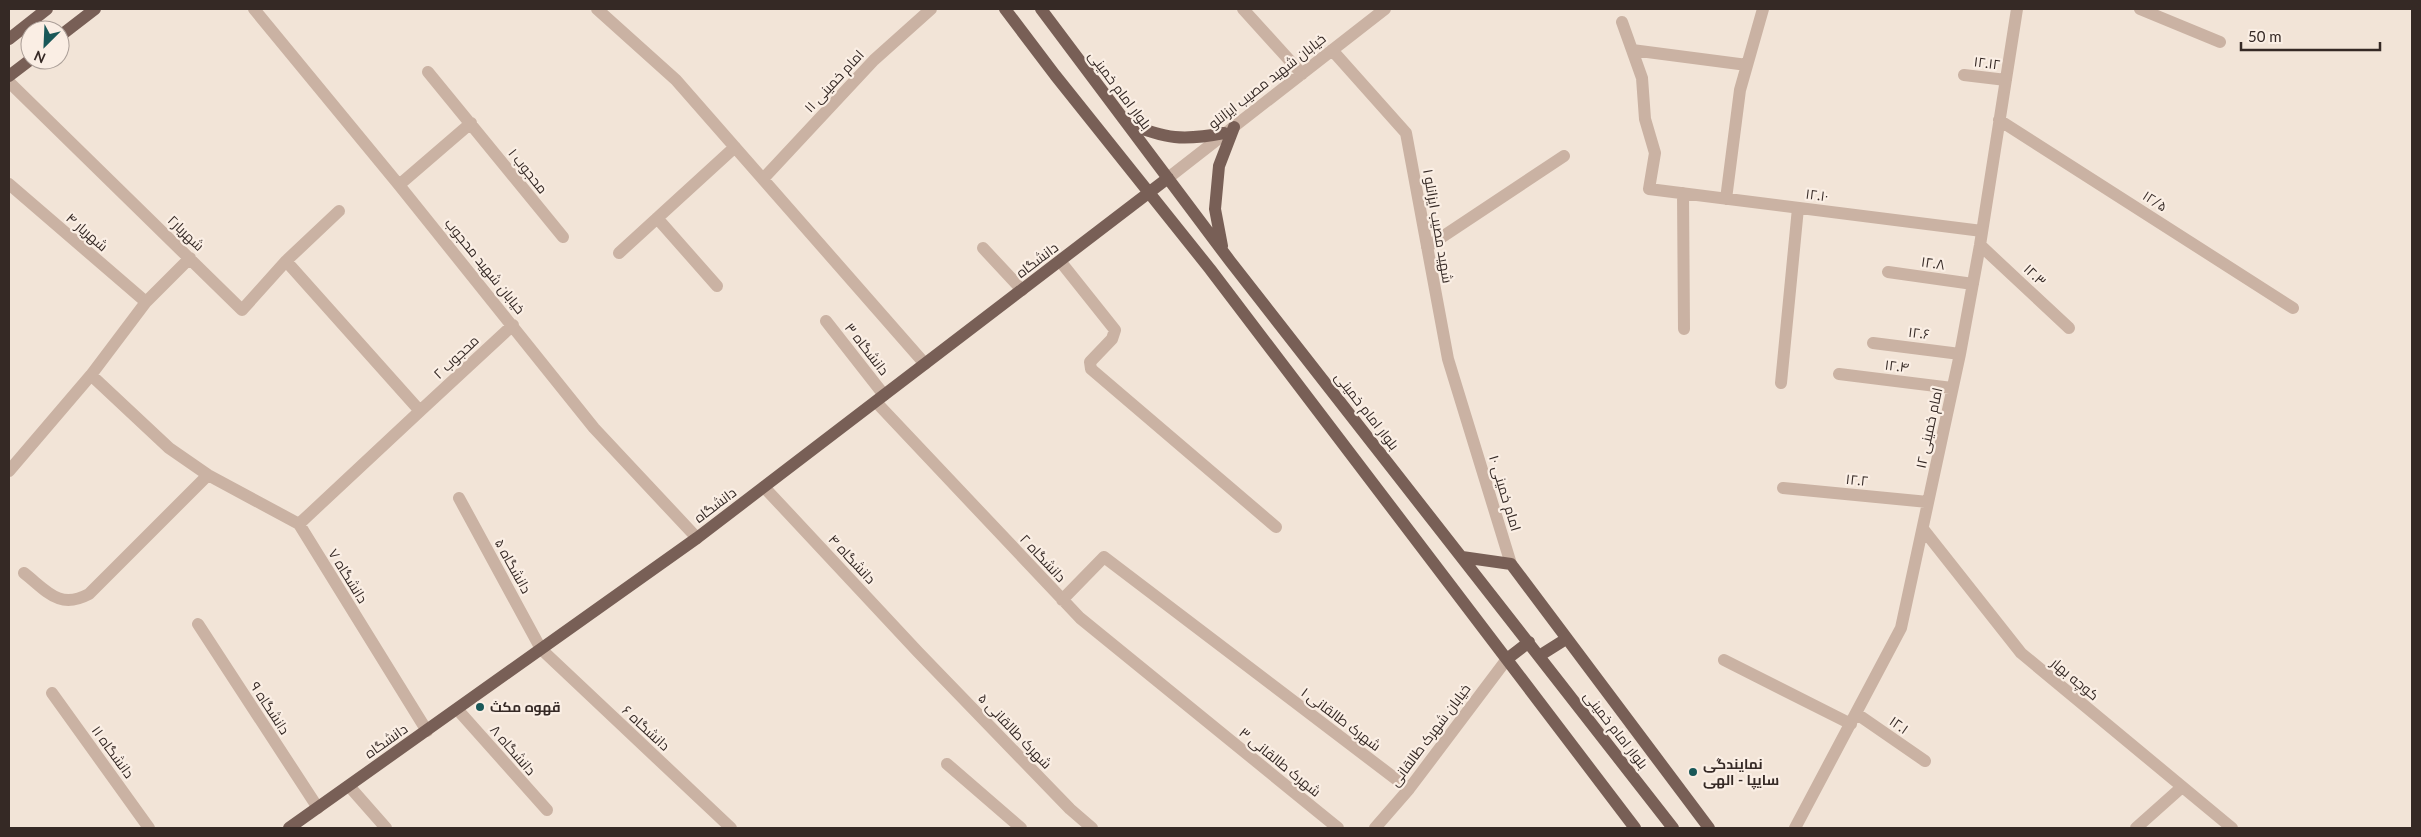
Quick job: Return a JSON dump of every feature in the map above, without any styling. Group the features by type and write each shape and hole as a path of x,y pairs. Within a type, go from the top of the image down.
{"main road":[{"path":"9,39 47,9"},
{"path":"70,28 95,9"},
{"path":"1005,9 1210,269 1635,828"},
{"name":"بلوار امام خمینی","path":"1040,9 1223,251 1673,828"},
{"path":"9,76 20,68"},
{"path":"1127,123 1158,136 1192,139 1229,130"},
{"path":"1223,251 1215,209 1218,166 1229,130"},
{"name":"دانشگاه","path":"289,828 697,538 1168,178"},
{"path":"1462,557 1511,564 1709,828"},
{"path":"1540,656 1566,639"},
{"path":"1507,659 1529,642"}],"street":[{"path":"597,9 676,80 925,364"},
{"name":"امام خمینی ۱۱","path":"763,179 874,60 931,9"},
{"path":"1243,9 1302,74"},
{"name":"خیابان شهید مصیب ایزانلو","path":"1168,178 1385,9"},
{"path":"1726,199 1740,90 1763,9"},
{"name":"امام خمینی ۱۲","path":"1795,828 1901,628 1960,354 1980,245 2017,9"},
{"path":"2140,9 2220,42"},
{"name":"خیابان شهید محجوب","path":"261,11 594,428 697,538"},
{"path":"1622,22 1632,50 1748,65"},
{"name":"شهید مصیب ایزانلو ۱","path":"1332,50 1406,133 1448,359 1470,431"},
{"name":"۱۲.۱۰","path":"1632,50 1642,78 1645,119 1655,153 1649,189 1982,231"},
{"name":"محجوب ۱","path":"428,72 562,237"},
{"name":"۱۲.۱۲","path":"1964,75 2006,80"},
{"name":"شهریار۲","path":"9,82 242,310 286,261 339,212"},
{"name":"۱۲/۵","path":"2000,120 2293,308"},
{"path":"399,184 471,123"},
{"path":"620,252 735,147"},
{"path":"1427,247 1564,156"},
{"name":"شهریار ۴","path":"9,184 146,302"},
{"path":"1683,193 1684,329"},
{"path":"1780,384 1798,208"},
{"path":"657,218 717,286"},
{"name":"۱۲.۳","path":"1980,245 2069,328"},
{"path":"983,248 1022,290"},
{"path":"9,470 91,375 146,302 190,258"},
{"path":"286,261 420,410"},
{"path":"1060,261 1115,330 1112,339 1090,362 1092,369 1276,528"},
{"name":"۱۲.۸","path":"1888,272 1973,284"},
{"name":"دانشگاه ۳","path":"826,321 880,399"},
{"name":"محجوب ۲","path":"299,524 513,325"},
{"name":"۱۲.۶","path":"1874,343 1960,354"},
{"name":"۱۲.۴","path":"1838,374 1952,388"},
{"name":"دانشگاه ۷","path":"91,375 169,448 208,475 299,524 427,731"},
{"name":"دانشگاه ۲","path":"880,399 1080,618 1203,719"},
{"name":"امام خمینی ۱۰","path":"1470,431 1511,564"},
{"path":"24,573 58,600 77,601 89,594 208,475"},
{"name":"دانشگاه ۴","path":"764,487 918,652"},
{"name":"۱۲.۲","path":"1783,488 1928,502"},
{"name":"دانشگاه ۵","path":"459,498 541,649"},
{"name":"کوچه بهار","path":"1923,529 2021,653 2232,828"},
{"name":"شهرک طالقانی ۱","path":"1062,600 1104,558 1409,789"},
{"name":"دانشگاه ۹","path":"198,624 318,808"},
{"name":"دانشگاه ۶","path":"541,649 731,828"},
{"name":"شهرک طالقانی ۵","path":"918,652 1070,809 1092,828"},
{"name":"خیابان شهرک طالقانی","path":"1375,828 1409,789 1507,659"},
{"name":"۱۲.۱","path":"1724,660 1854,719 1925,762"},
{"name":"دانشگاه ۱۱","path":"52,693 150,828"},
{"name":"دانشگاه ۸","path":"457,709 547,810"},
{"name":"شهرک طالقانی ۳","path":"1203,719 1338,828"},
{"path":"946,764 1021,828"},
{"path":"349,786 386,828"},
{"path":"2136,828 2182,787"}],"place":[{"name":"قهوه مکث","path":"480,707"},
{"name":"نمایندگی سایپا - الهی","path":"1693,772"}]}
